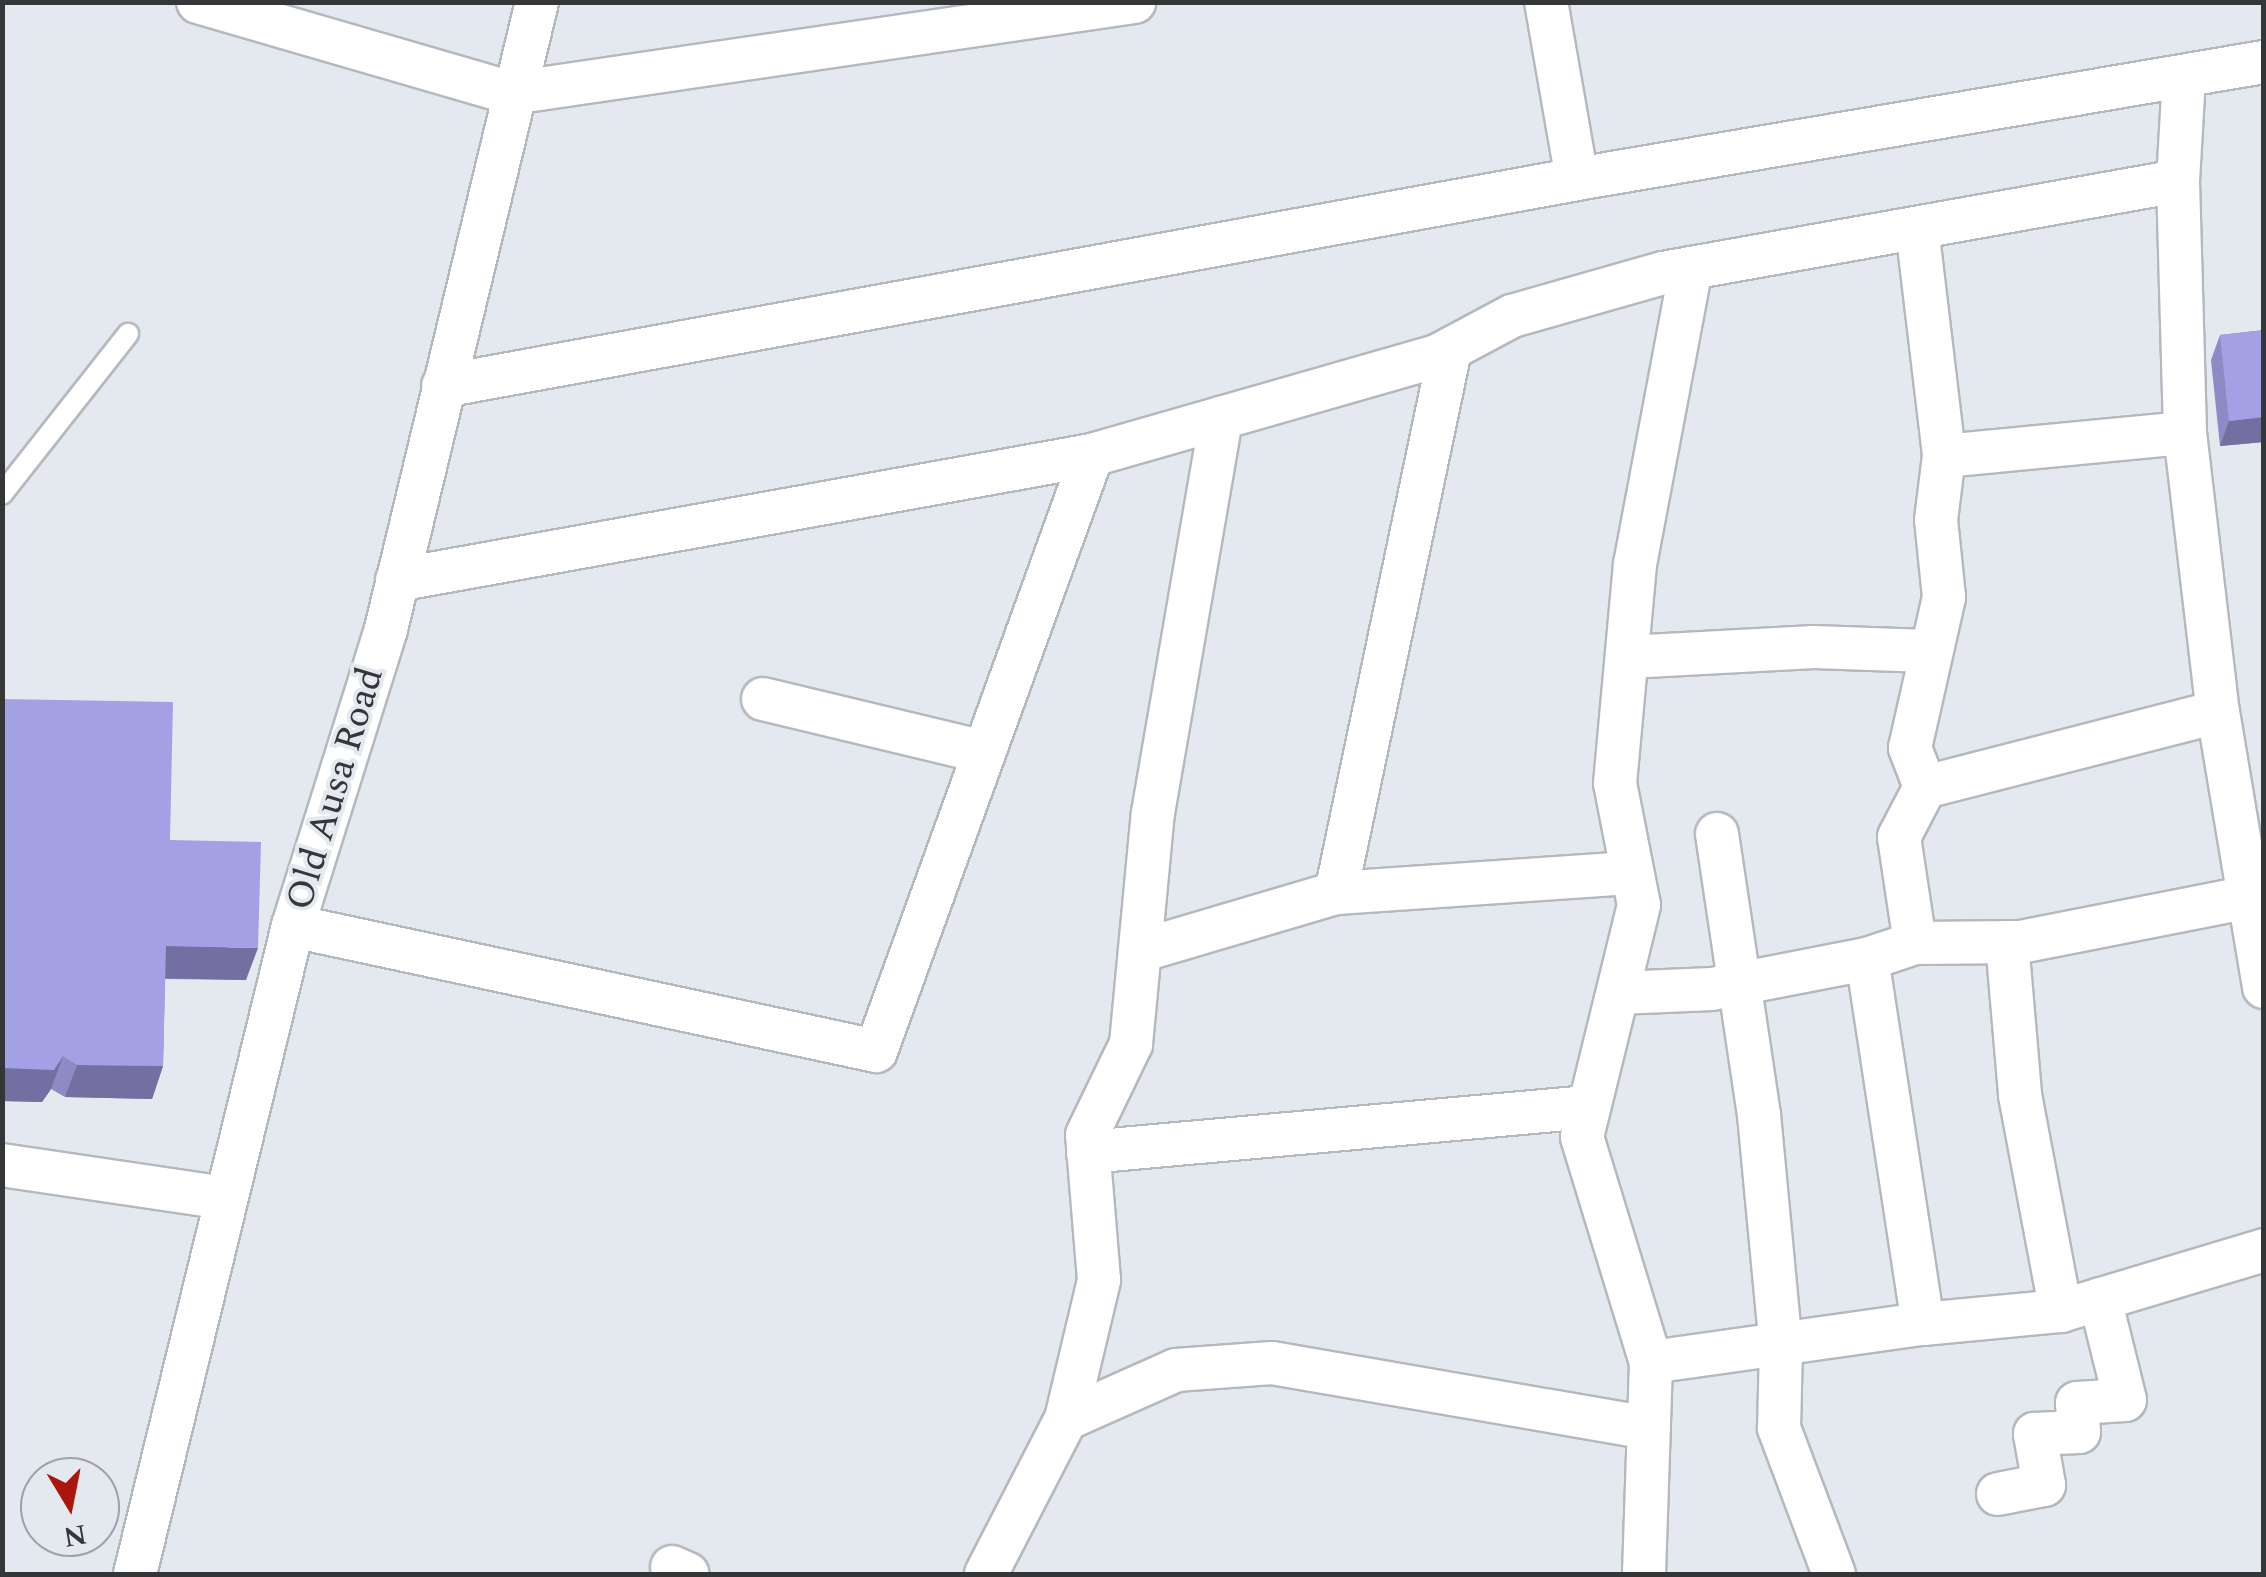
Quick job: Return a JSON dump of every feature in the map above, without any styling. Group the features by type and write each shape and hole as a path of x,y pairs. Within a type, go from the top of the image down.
{"street":[{"path":"198,2 512,92 973,14 1134,2"},
{"name":"Old Ausa Road","path":"135,1574 190,1366 225,1198 293,926 397,580 512,92 537,2"},
{"path":"1546,2 1577,178"},
{"path":"443,386 1577,178 2264,62"},
{"path":"2184,77 2178,181 2185,433 2218,712 2264,987"},
{"path":"397,580 1092,455 1450,350 1512,316 1691,268 2178,181"},
{"path":"1917,228 1944,456 1936,520 1944,597 1928,651 1910,748 1925,787"},
{"path":"1644,1574 1651,1362 1582,1137 1639,906 1615,782 1635,564 1691,268"},
{"path":"1336,893 1450,350"},
{"path":"986,1574 1066,1419 1099,1280 1088,1135 1131,1044 1153,813 1221,418"},
{"path":"1944,456 2185,433"},
{"path":"293,926 876,1051 1092,455"},
{"path":"1628,658 1814,647 1928,651"},
{"path":"763,699 984,752"},
{"path":"1915,943 1899,837 1925,787 2218,712"},
{"path":"1716,834 1760,1115 1781,1346 1779,1428 1834,1574"},
{"path":"1140,950 1336,893 1630,873"},
{"path":"1618,993 1738,984 1867,959 1915,943 2007,942 2249,897"},
{"path":"1998,1494 2044,1485 2035,1434 2079,1432 2077,1403 2125,1400 2080,1305 2020,1094 2007,942"},
{"path":"1867,959 1923,1324"},
{"path":"1088,1152 1588,1107"},
{"path":"2,1165 225,1198"},
{"path":"1651,1362 2080,1305 2264,1250"},
{"path":"1066,1419 1176,1370 1272,1362 1648,1428"}],"lane":[{"path":"2,494 128,334"}],"building":[{"path":"2264,330 2264,417 2229,421 2220,335"},
{"path":"2,699 173,702 170,840 261,842 258,948 166,946 163,1066 77,1065 63,1056 54,1070 2,1068"}]}
